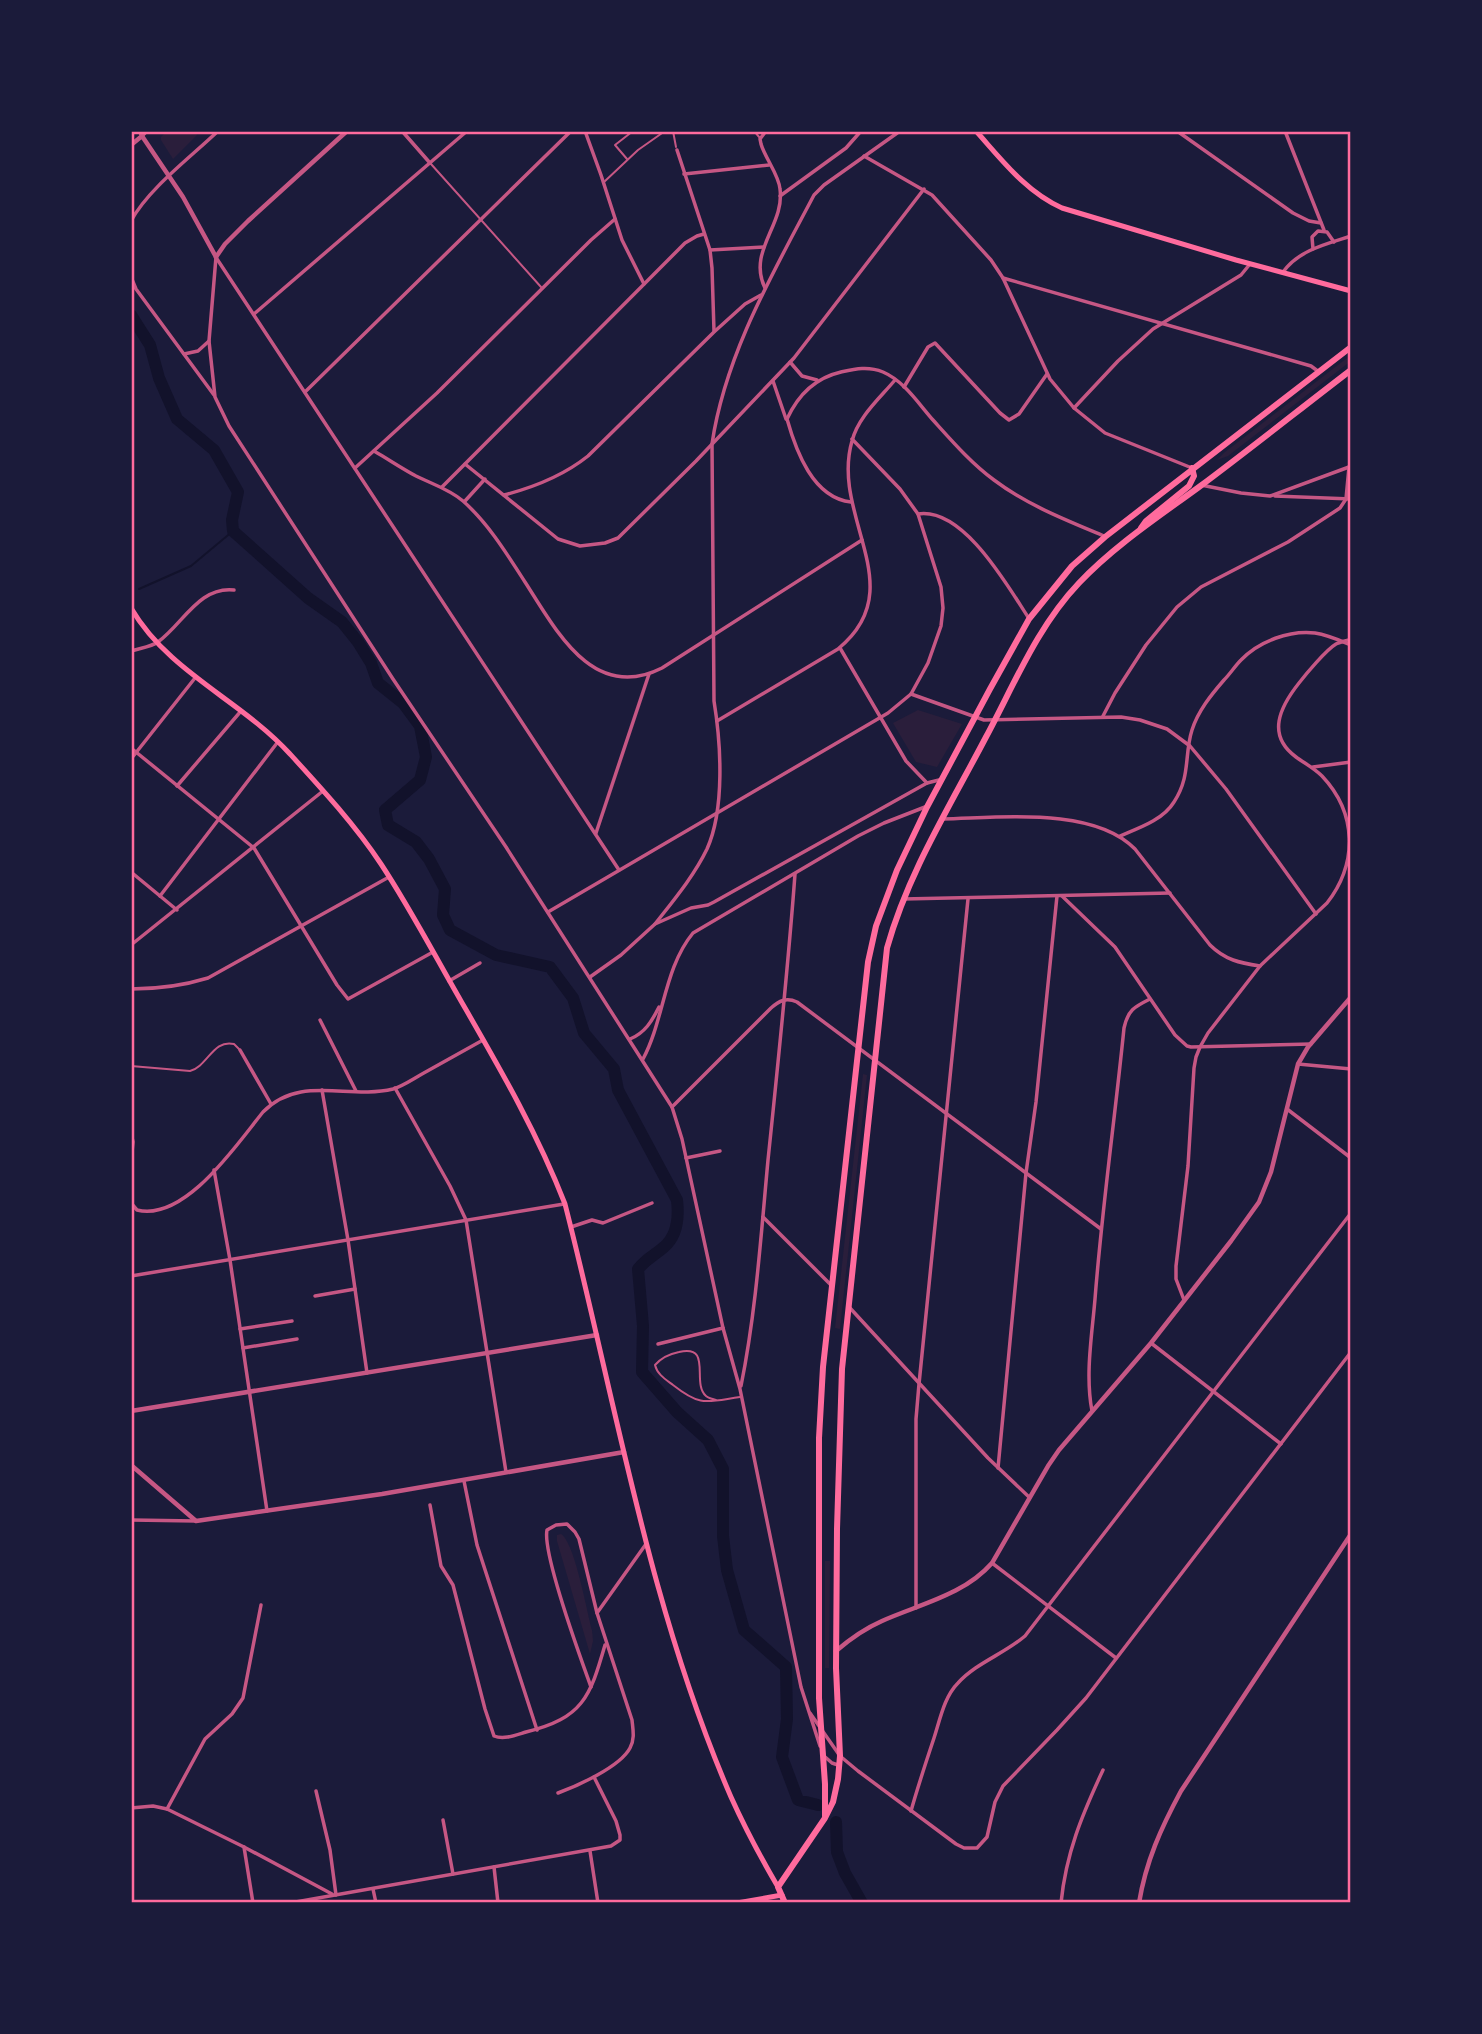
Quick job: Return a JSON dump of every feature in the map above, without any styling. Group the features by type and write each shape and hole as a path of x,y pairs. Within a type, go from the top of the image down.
{"main road":[{"path":"976,131 1028,188 1044,200 1074,213 1351,291"},
{"path":"825,1818 818,1688 818,1469 832,1287 868,962 876,926 897,870 941,780 1029,619 1072,566 1192,468 1351,347"},
{"path":"778,1887 825,1818 837,1791 840,1764 836,1651 838,1465 842,1369 887,948 903,900 1026,658 1056,611 1087,575 1138,533 1351,370"},
{"path":"1138,533 1146,521 1189,486 1194,476 1192,468"},
{"path":"131,608 156,644 195,678 278,741 370,849 433,952 528,1119 565,1203 646,1544 686,1677 717,1763 743,1823 785,1903"},
{"path":"739,1903 782,1895"}],"street":[{"path":"131,221 141,204 218,131"},
{"path":"215,397 209,341 216,257 248,221 347,131"},
{"path":"402,131 430,163"},
{"path":"254,314 467,131"},
{"path":"305,392 571,131"},
{"path":"584,131 628,254 644,284"},
{"path":"765,288 760,265 780,197 779,183 763,151 761,139 766,131"},
{"path":"780,197 846,148 862,131"},
{"path":"590,977 621,955 655,924 705,852 719,811 714,701 712,444 724,391 765,288 817,191 900,131"},
{"path":"1177,131 1293,213 1310,222 1321,223"},
{"path":"1285,131 1324,230 1334,242"},
{"path":"131,145 143,133 171,176 216,257 619,870"},
{"path":"677,150 710,250 714,332"},
{"path":"864,156 924,189 976,242 1003,278 1048,374 1074,408 1105,433 1192,468"},
{"path":"684,174 769,165"},
{"path":"465,464 558,539 580,546 605,543 618,538 790,362 924,189"},
{"path":"355,468 437,393 615,219"},
{"path":"1313,249 1314,234 1318,230 1324,230"},
{"path":"442,487 685,243 704,234"},
{"path":"1282,273 1296,258 1351,236"},
{"path":"710,250 764,247"},
{"path":"1074,408 1132,347 1162,322 1241,275 1250,264"},
{"path":"131,277 136,289 215,397 229,426 274,497 548,912 672,1107 686,1158 723,1328 740,1389 801,1687 823,1754 832,1763 840,1764"},
{"path":"1003,278 1311,366 1319,372"},
{"path":"504,495 554,478 576,466 714,332 745,304 762,295"},
{"path":"184,354 198,351 209,341"},
{"path":"904,387 928,347 935,343 1009,420 1019,414 1048,374"},
{"path":"790,362 802,376 817,380"},
{"path":"786,419 817,380 858,368 877,371 904,387 955,444 994,481 1026,502 1105,537"},
{"path":"717,721 840,648 858,629 867,613 872,582 851,502 848,461 857,428 895,380"},
{"path":"773,381 800,456 820,487 837,500 851,502"},
{"path":"548,912 880,718 911,694 929,663 937,641 943,608 942,587 918,514 900,489 852,439"},
{"path":"374,451 442,487 464,502 497,541 568,647 597,668 617,677 629,678 649,674 683,656 862,541"},
{"path":"1103,716 1146,645 1189,597 1210,582 1306,531 1340,508 1348,499 1350,467 1270,496"},
{"path":"464,502 485,479"},
{"path":"1201,485 1270,496 1348,499"},
{"path":"918,514 935,514 966,534 986,557 1029,619"},
{"path":"131,650 156,644 207,596 220,589 234,590"},
{"path":"1120,836 1161,816 1173,805 1181,791 1188,765 1192,731 1205,704 1242,659 1254,649 1271,640 1292,634 1313,633 1327,635 1351,645"},
{"path":"1184,1300 1176,1279 1176,1266 1188,1166 1194,1068 1200,1047 1260,967 1337,891 1345,872 1350,845 1348,827 1338,801 1322,776 1286,749 1281,741 1279,717 1302,678 1335,645 1351,639"},
{"path":"840,648 906,761 927,783"},
{"path":"596,834 649,674"},
{"path":"131,759 195,678"},
{"path":"911,694 975,718 995,721 1103,716 1140,720 1167,729 1190,746 1226,789 1316,914"},
{"path":"177,786 241,711"},
{"path":"160,896 278,741"},
{"path":"131,748 254,848 348,999 433,952"},
{"path":"1311,767 1351,762"},
{"path":"655,924 691,908 714,902 927,783 941,780"},
{"path":"131,945 323,791"},
{"path":"643,1059 684,946 693,933 884,823 928,807"},
{"path":"942,819 1071,820 1095,825 1120,836 1135,849 1219,954 1260,967"},
{"path":"131,872 177,910"},
{"path":"740,1389 747,1357 763,1217 785,999 794,874"},
{"path":"131,989 164,989 208,978 389,877"},
{"path":"903,900 1170,893"},
{"path":"1060,896 1115,947 1182,1042 1191,1047 1311,1044"},
{"path":"998,1468 1026,1173 1060,896"},
{"path":"916,1608 916,1419 968,899"},
{"path":"449,981 480,963"},
{"path":"836,1651 870,1627 971,1582 992,1563 1048,1466 1152,1343 1259,1202 1271,1172 1298,1063 1351,997"},
{"path":"672,1107 771,1008 785,999 797,1002 1101,1229"},
{"path":"1092,1411 1090,1368 1101,1229 1126,1017 1135,1007 1150,999"},
{"path":"630,1039 649,1026 662,1002"},
{"path":"320,1020 356,1091"},
{"path":"131,1203 136,1210 156,1210 189,1194 214,1170 271,1104 295,1093 395,1088 483,1040"},
{"path":"240,1050 271,1104"},
{"path":"1298,1063 1351,1069"},
{"path":"395,1088 445,1176 466,1220 506,1472"},
{"path":"322,1090 348,1240 367,1373"},
{"path":"1287,1109 1351,1158"},
{"path":"131,1133 131,1161"},
{"path":"686,1158 720,1151"},
{"path":"214,1170 267,1511"},
{"path":"131,1276 565,1203"},
{"path":"571,1227 592,1220 603,1223 652,1203"},
{"path":"911,1811 951,1691 972,1671 1025,1636 1351,1213"},
{"path":"763,1217 832,1287"},
{"path":"315,1296 355,1289"},
{"path":"849,1308 998,1468 1029,1497"},
{"path":"240,1329 292,1321"},
{"path":"658,1344 723,1328"},
{"path":"131,1410 597,1335"},
{"path":"243,1349 297,1339"},
{"path":"1152,1343 1281,1444"},
{"path":"808,1710 840,1756 858,1771 956,1844 971,1849 977,1847 983,1843 991,1827 996,1802 1003,1786 1072,1713 1351,1352"},
{"path":"131,1520 196,1521 464,1481 624,1452"},
{"path":"131,1465 196,1521"},
{"path":"464,1481 477,1545 537,1730"},
{"path":"429,1505 442,1566 453,1585 492,1732 497,1738 537,1730 563,1720 576,1711 591,1687 606,1643"},
{"path":"558,1793 594,1777 626,1753 634,1737 632,1720 597,1613 581,1547 575,1532 567,1524 551,1527 547,1530 546,1542 591,1687"},
{"path":"1139,1903 1149,1859 1181,1791 1351,1534"},
{"path":"597,1613 646,1544"},
{"path":"992,1563 1116,1658"},
{"path":"167,1809 205,1740 232,1714 243,1698 261,1605"},
{"path":"1060,1903 1067,1860 1077,1828 1103,1770"},
{"path":"290,1903 590,1851 616,1844 620,1835 594,1777"},
{"path":"317,1791 331,1850 335,1895"},
{"path":"131,1808 153,1806 167,1809 335,1895"},
{"path":"443,1820 453,1874"},
{"path":"244,1847 253,1903"},
{"path":"590,1851 598,1903"},
{"path":"494,1867 498,1903"},
{"path":"373,1889 376,1903"}],"lane":[{"path":"628,160 615,145 634,131"},
{"path":"604,182 665,131"},
{"path":"673,131 677,150"},
{"path":"754,131 761,139"},
{"path":"430,163 542,288"},
{"path":"131,1066 190,1071 199,1068 216,1048 226,1043 234,1044 240,1050"},
{"path":"716,1400 707,1397 702,1391 699,1362 693,1352 684,1350 669,1354 657,1362 657,1371 684,1394 698,1401 709,1402 741,1396"}],"shaded area":[{"path":"167,131 194,131 197,135 173,159 161,140"},
{"path":"1351,355 1351,361 1228,456 1217,460 1225,452"},
{"path":"918,710 962,724 937,767 916,762 893,723"},
{"path":"863,1074 867,1075 840,1329 835,1328"},
{"path":"561,1534 571,1550 584,1594 592,1630 590,1654 557,1541 557,1535"},
{"path":"825,1561 830,1561 829,1668 825,1668"}],"waterway":[{"path":"131,315 150,345 159,378 177,419 214,450 238,492 232,520 233,531 308,598 342,622 371,663 378,683 403,703 420,726 426,757 420,780 385,810 388,825 416,842 429,859 445,889 443,915 450,930 496,955 550,967 573,998 584,1033 614,1069 618,1090 677,1200 677,1219 672,1237 638,1269 643,1326 642,1372 677,1412 708,1440 723,1469 723,1536 727,1570 744,1630 786,1667 787,1719 782,1757 798,1800 818,1805"},
{"path":"139,589 191,566 233,531"},
{"path":"836,1822 837,1852 862,1903"}]}
